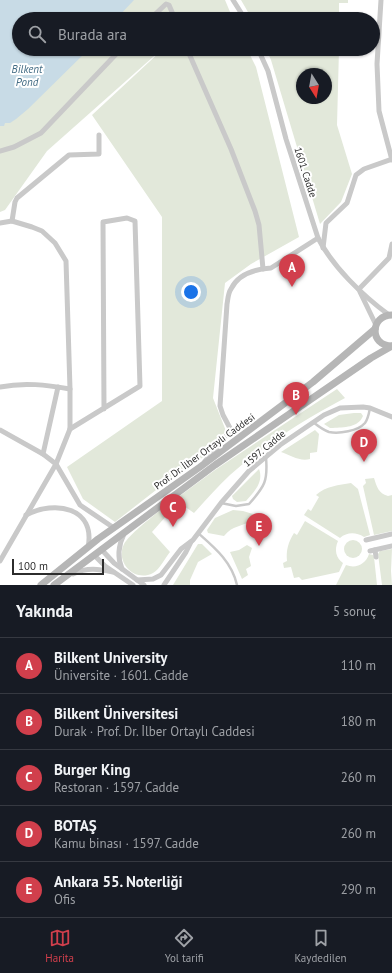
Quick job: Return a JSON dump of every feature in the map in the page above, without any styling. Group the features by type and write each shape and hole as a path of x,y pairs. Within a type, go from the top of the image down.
{"street":[{"path":"234,0 241,12"},
{"path":"380,16 381,0"},
{"path":"157,12 166,4 170,5 172,12"},
{"path":"0,151 14,148 41,133 114,56"},
{"path":"189,56 250,194 259,225 264,269"},
{"name":"1601. Cadde","path":"261,56 268,71 286,139 318,238 323,248 346,277 373,303 390,315"},
{"path":"323,248 326,223 347,203 356,175 364,169 392,159 379,111 378,56"},
{"path":"12,221 16,198 70,155 99,154 99,135"},
{"path":"70,429 104,409 140,386 135,221 127,218 103,222 104,409"},
{"path":"0,223 12,221 42,231 55,243 66,261 70,388 70,429 56,464 0,561"},
{"path":"200,467 232,430 223,415 220,406 227,304 230,290 236,280 246,274 271,268 318,238"},
{"path":"359,289 389,258 392,244"},
{"name":"1601. Cadde","path":"359,289 375,327"},
{"name":"Prof. Dr. İlber Ortaylı Caddesi","path":"41,585 95,542 200,467 296,395 375,327 381,318 390,315"},
{"name":"Prof. Dr. İlber Ortaylı Caddesi","path":"375,327 375,334 380,342 392,346"},
{"name":"Prof. Dr. İlber Ortaylı Caddesi","path":"54,585 215,465 371,358 392,346"},
{"path":"323,373 333,384"},
{"path":"0,387 14,384 40,384 70,388"},
{"path":"43,454 58,387"},
{"path":"296,395 303,405"},
{"name":"1597. Cadde","path":"137,580 153,579 161,575 181,549 192,540 221,503 249,471 313,422 340,408 351,407 370,408 392,417"},
{"path":"0,430 43,454 56,464 80,505 114,528"},
{"path":"26,516 36,510 57,507 70,509 81,517 87,528 89,541 88,548 113,572 132,585"},
{"path":"123,570 119,560 119,553 120,544 125,532"},
{"path":"370,538 392,534"},
{"name":"1597. Cadde","path":"164,585 186,552 192,540"},
{"path":"95,542 108,557 144,585"},
{"path":"376,557 372,551 392,546"},
{"path":"64,577 86,569 98,569 113,572"},
{"name":"1597. Cadde","path":"168,585 172,572"}],"lane":[{"path":"313,422 321,428 331,432 354,429 364,423 370,408"},
{"path":"221,503 236,506 249,504 262,488 267,477 266,457"},
{"path":"198,533 228,562 234,571 237,585"}],"shaded area":[{"path":"0,0 225,0 230,12 12,12 12,56 154,56 47,151 5,210 0,212"},
{"path":"241,0 348,0 348,3 339,3 339,12 248,12"},
{"path":"155,56 250,56 256,67 299,237 251,264 225,283 213,398 226,431 202,458 183,469 115,522 83,499 67,467 162,401 162,217 92,115"},
{"path":"269,56 339,56 337,125 352,174 341,202 320,224"},
{"path":"337,389 345,398 300,424 257,453 225,480 194,513 181,504 177,498 215,470"},
{"path":"361,413 363,416 358,423 354,425 330,428 324,424 339,415"},
{"path":"315,430 319,434 317,452 310,453 310,459 303,460 281,452"},
{"path":"259,469 259,482 249,498 246,501 237,502 233,499 232,496"},
{"path":"374,478 380,491 388,496 392,495 392,531 374,535 363,486 366,483 365,479"},
{"path":"351,483 358,489 370,535 364,537 352,533 340,538 304,515 308,509 311,511 319,497 316,495 320,492 333,486"},
{"path":"172,501 176,505 152,532 170,552 153,573 139,575 133,573 124,564 122,558 124,544 127,539 139,528"},
{"path":"233,510 253,514 251,521 234,528 227,532 224,536 208,533 207,530 215,518"},
{"path":"305,521 338,541 336,554 343,563 339,572 302,580 299,577 294,578 291,567 284,568 283,563 287,561 287,550 290,540 294,533 297,535"},
{"path":"353,540 359,543 362,549 359,555 353,558 347,555 344,549 347,543"},
{"path":"198,544 202,544 212,554 198,562 190,580 190,585 173,585"},
{"path":"247,545 252,548 249,557 251,566 246,569 248,575 242,579 230,552 239,550"},
{"path":"392,549 392,585 382,585 378,554 380,551"},
{"path":"369,554 373,555 374,557 377,585 336,585 346,565 360,565 368,558"}],"water":[{"name":"Bilkent Pond","path":"0,0 134,0 123,12 12,12 12,56 82,56 28,109 10,123 5,123 4,126 0,126"}],"place":[{"name":"Bilkent University","path":"292,287"},
{"name":"Bilkent Üniversitesi","path":"296,415"},
{"name":"BOTAŞ","path":"364,462"},
{"name":"Burger King","path":"173,527"},
{"name":"Ankara 55. Noterliği","path":"259,546"}]}
